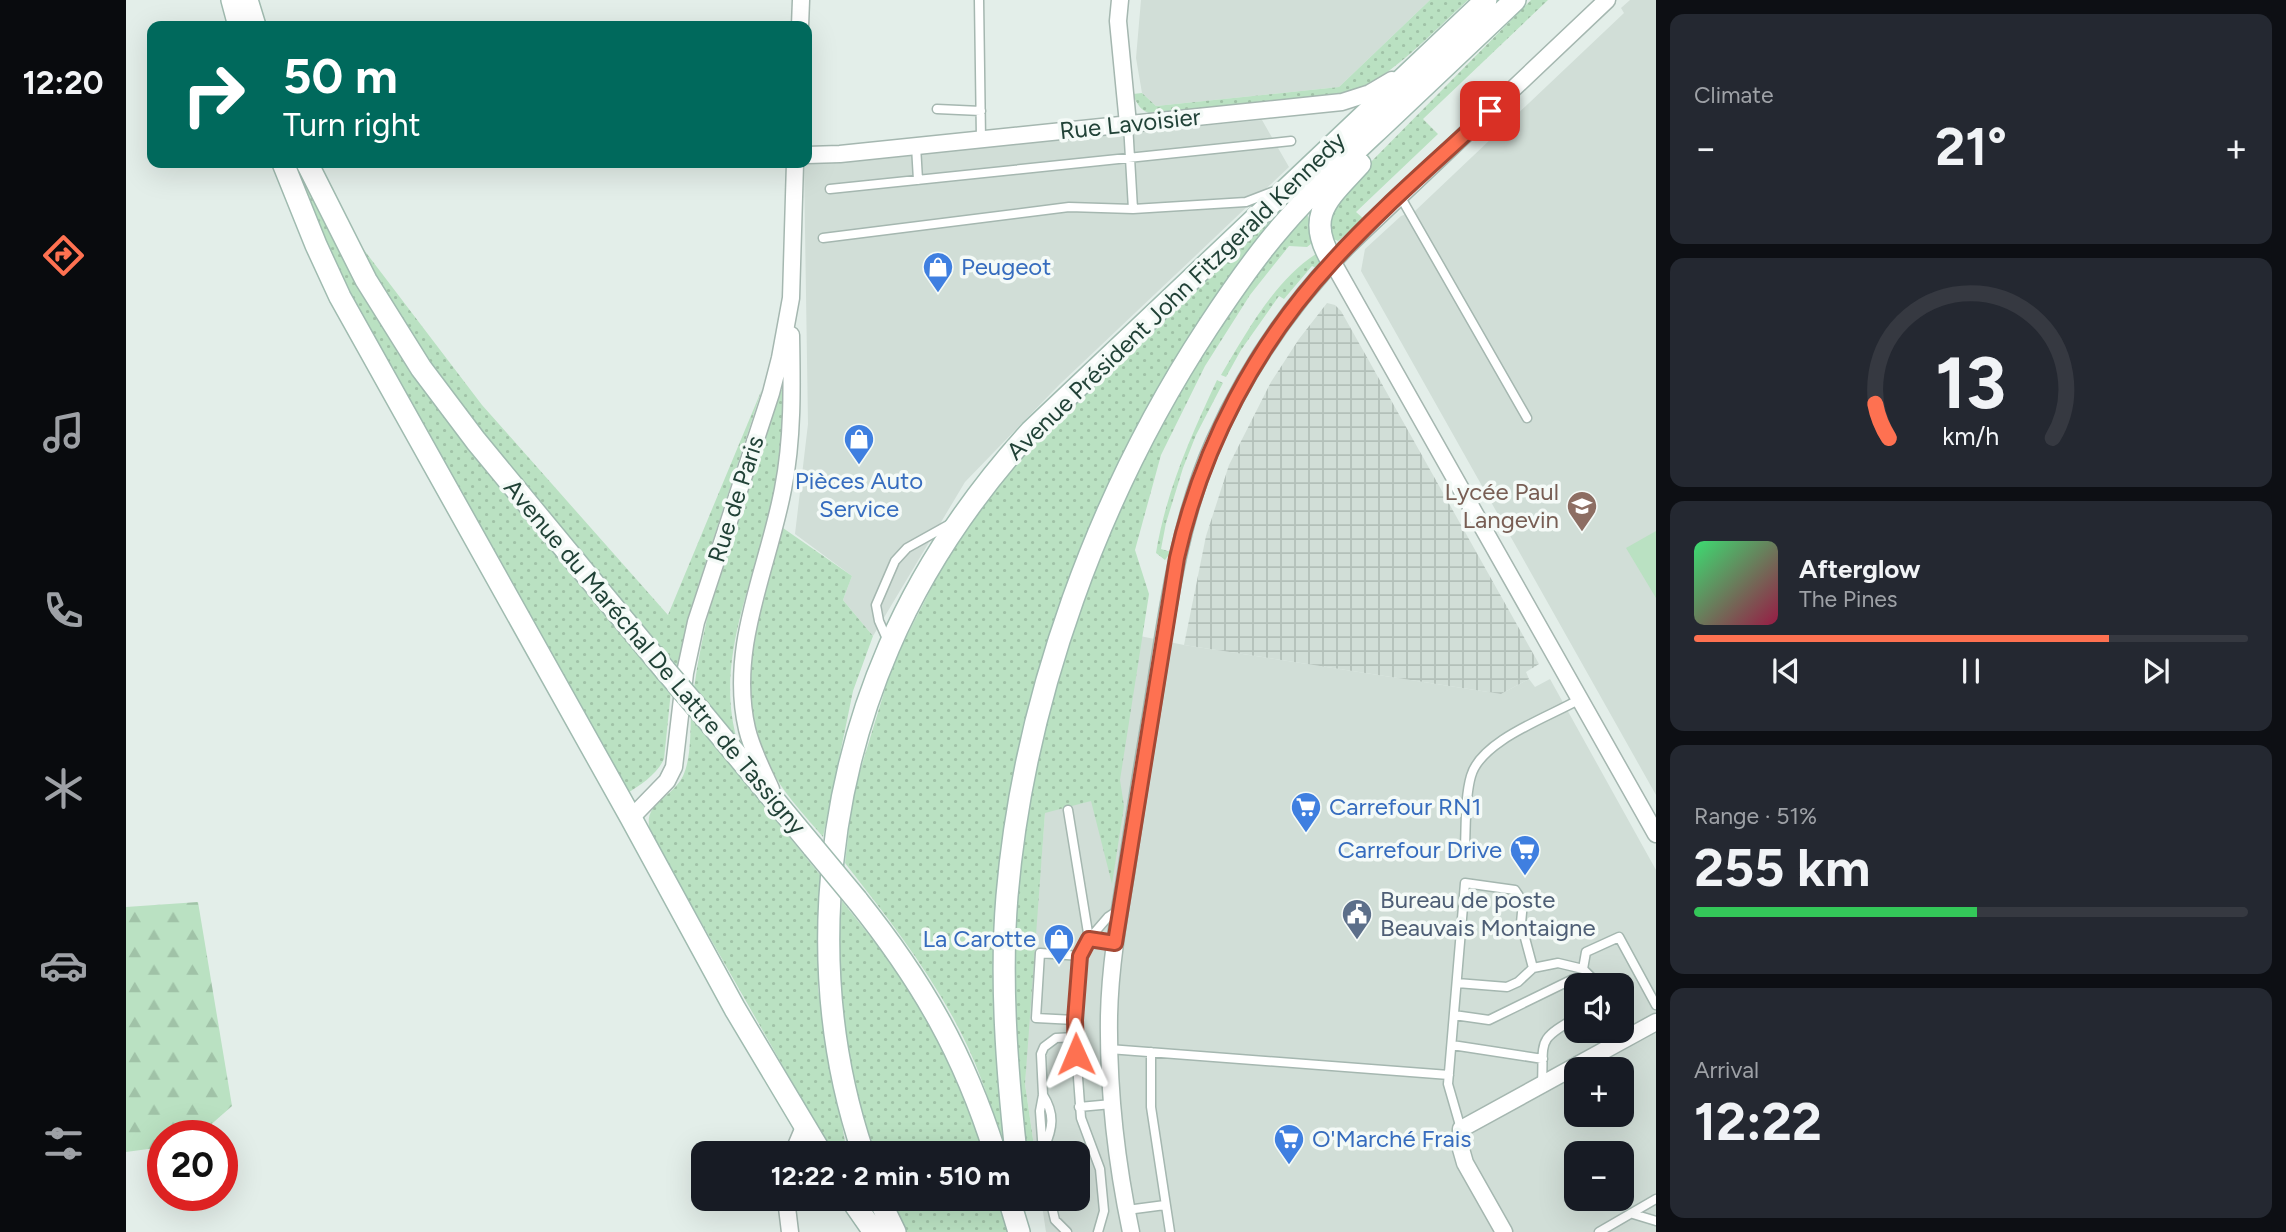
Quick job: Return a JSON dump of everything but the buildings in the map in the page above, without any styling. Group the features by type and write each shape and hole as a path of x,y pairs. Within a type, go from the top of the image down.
{"main road":[{"path":"232,0 238,21"},
{"path":"247,0 253,21"},
{"name":"Avenue Président John Fitzgerald Kennedy","path":"859,1141 838,1057 830,995 829,925 832,886 842,810 853,755 870,699 890,645 933,564 974,500 1046,416 1486,0"},
{"name":"Avenue Président John Fitzgerald Kennedy","path":"1015,1141 1008,1066 1005,960 1011,857 1024,778 1042,703 1070,609 1127,470 1174,382 1217,313 1258,256 1311,194 1515,0"},
{"path":"1332,261 1319,229 1321,214 1328,201 1444,77 1478,34"},
{"path":"285,168 340,297 729,997 813,1141"},
{"name":"Avenue du Maréchal De Lattre de Tassigny","path":"310,168 366,280 421,368 484,451 857,900 903,961 946,1031 973,1087 991,1141"},
{"path":"885,1211 895,1232"},
{"path":"1013,1211 1019,1232"},
{"path":"1023,1211 1026,1232"},
{"path":"858,1212 874,1232"}],"street":[{"path":"800,21 801,0"},
{"path":"1120,0 1118,21 1128,124"},
{"path":"1131,1232 1119,1173 1112,1104 1109,1049 1115,943 1171,591 1180,543 1196,488 1218,434 1257,361 1294,306 1332,261 1607,0"},
{"name":"Rue Lavoisier","path":"812,155 1351,100 1381,87 1437,46"},
{"name":"Rue de Paris","path":"631,818 667,781 674,767 685,673 696,621 776,376 791,298 796,168"},
{"path":"1332,261 1656,834"},
{"path":"779,807 751,743 743,705 742,678 748,625 776,522 788,459 792,378 791,298"},
{"path":"1634,1029 1656,1022"},
{"path":"1504,1232 1465,1163 1461,1149 1461,1129 1542,1087 1609,1043"},
{"path":"798,1141 804,1127"},
{"path":"787,1211 790,1232"}],"lane":[{"path":"979,0 981,139"},
{"path":"937,109 981,111"},
{"path":"1128,124 1133,209"},
{"path":"830,190 1291,141"},
{"path":"916,146 918,180"},
{"path":"823,238 1069,207 1133,209 1257,199 1299,176"},
{"path":"1400,196 1527,418"},
{"path":"890,645 878,621 876,606 895,561 907,548 951,523 974,500"},
{"path":"1465,847 1471,775 1484,755 1499,742 1580,699"},
{"path":"1068,810 1089,939"},
{"path":"1461,1129 1449,1090 1449,1075 1465,883 1515,890 1523,902 1521,923 1533,968"},
{"path":"1098,1232 1104,1212 1100,1169 1085,1131 1080,1107 1075,1020 1080,956 1089,939 1108,917 1120,909"},
{"path":"1583,969 1586,952 1619,937 1656,1005"},
{"path":"1089,939 1115,943"},
{"path":"1075,1020 1036,1018 1040,953 1080,956"},
{"path":"1457,983 1507,987 1518,982 1533,968 1558,963 1583,969 1587,973"},
{"path":"1454,1015 1489,1020 1564,983"},
{"path":"1542,1087 1544,1041 1549,1033 1564,1024"},
{"path":"1047,1141 1052,1125 1050,1108 1043,1095 1040,1057 1043,1050 1056,1038 1075,1037"},
{"path":"1451,1045 1543,1059"},
{"path":"1109,1049 1449,1075"},
{"path":"1151,1052 1151,1107 1170,1232"},
{"path":"846,1095 852,1141"},
{"path":"1080,1107 1112,1104"},
{"path":"1599,1232 1656,1199"},
{"path":"1127,1210 1165,1205"},
{"path":"1053,1211 1055,1220 1067,1232"},
{"path":"1633,1214 1656,1221"}],"shaded area":[{"path":"1141,0 1430,0 1339,87 1156,106 1142,93 1136,58"},
{"name":"Lycée Paul Langevin","path":"1630,0 1656,0 1656,795 1361,271 1365,249 1401,216 1415,211 1624,13 1621,8"},
{"path":"1262,120 1289,167 1059,385 965,482 873,636 843,600 852,576 795,534 808,424 804,168 812,168 812,163"},
{"path":"1327,303 1335,305 1341,311 1539,664 1526,672 1529,679 1501,694 1184,645 1206,536 1229,465 1271,382"},
{"path":"1091,626 1184,645 1501,694 1529,679 1535,687 1550,679 1656,870 1656,1232 1046,1232 1043,1211 1090,1211 1090,1141 1033,1141 1025,1084 1045,813"}],"green space":[{"path":"1430,0 1468,0 1396,65 1347,95 1152,114 1140,107 1133,94 1142,93 1156,106 1339,87"},
{"path":"1531,0 1548,0 1423,119 1438,134 1356,212 1364,219 1338,241 1331,238 1328,216 1361,172"},
{"path":"293,168 301,168 350,263 671,691 664,759 653,774 626,794 345,286"},
{"path":"1289,199 1204,312 1142,419 1039,677 1017,760 997,887 995,937 1005,1141 1000,1141 985,1090 955,1022 904,940 845,863 853,794 893,663 942,567 971,521 1038,437"},
{"path":"1306,211 1316,240 1307,247 1289,246 1250,295 1205,366 1161,455 1135,550 1149,594 1120,780 1124,806 1112,884 1091,801 1045,813 1025,1084 1033,1141 1023,1141 1013,995 1016,899 1024,826 1056,683 1079,612 1135,476 1205,347"},
{"path":"348,229 482,405 668,615 762,389 693,602 679,668 472,422 419,350"},
{"path":"1319,252 1320,264 1316,268 1312,266 1284,299 1279,296 1241,350 1226,377 1221,375 1263,307 1303,263"},
{"path":"1217,380 1223,383 1196,435 1166,523 1161,549 1171,552 1165,560 1156,553 1166,508 1189,443"},
{"path":"779,390 785,390 777,483 745,598 733,656 730,685 738,743 694,688 700,650 719,575"},
{"path":"783,528 852,576 843,600 873,636 853,691 823,837 776,778 761,747 753,716 752,653 765,591"},
{"path":"1656,531 1656,598 1626,548"},
{"path":"691,716 821,876 818,989 845,1141 827,1141 813,1119 651,834 649,824 653,808 683,776 690,747"},
{"path":"842,901 904,979 945,1049 981,1141 868,1141 841,1026 839,948"},
{"path":"198,902 232,1106 216,1120 147,1120 147,1149 126,1152 126,907"},
{"path":"895,1211 1003,1211 1009,1232 905,1232"}],"place":[{"name":"Peugeot","path":"938,294"},
{"name":"Pièces Auto Service","path":"859,466"},
{"name":"Lycée Paul Langevin","path":"1582,533"},
{"name":"Carrefour RN1","path":"1306,834"},
{"name":"Carrefour Drive","path":"1525,877"},
{"name":"Bureau de poste Beauvais Montaigne","path":"1357,941"},
{"name":"La Carotte","path":"1059,966"},
{"name":"O'Marché Frais","path":"1289,1166"}],"route":[{"path":"1076,1054 1075,1020 1080,956 1089,939 1115,943 1177,558 1184,528 1214,442 1257,361 1312,284 1346,247 1490,111"}]}
